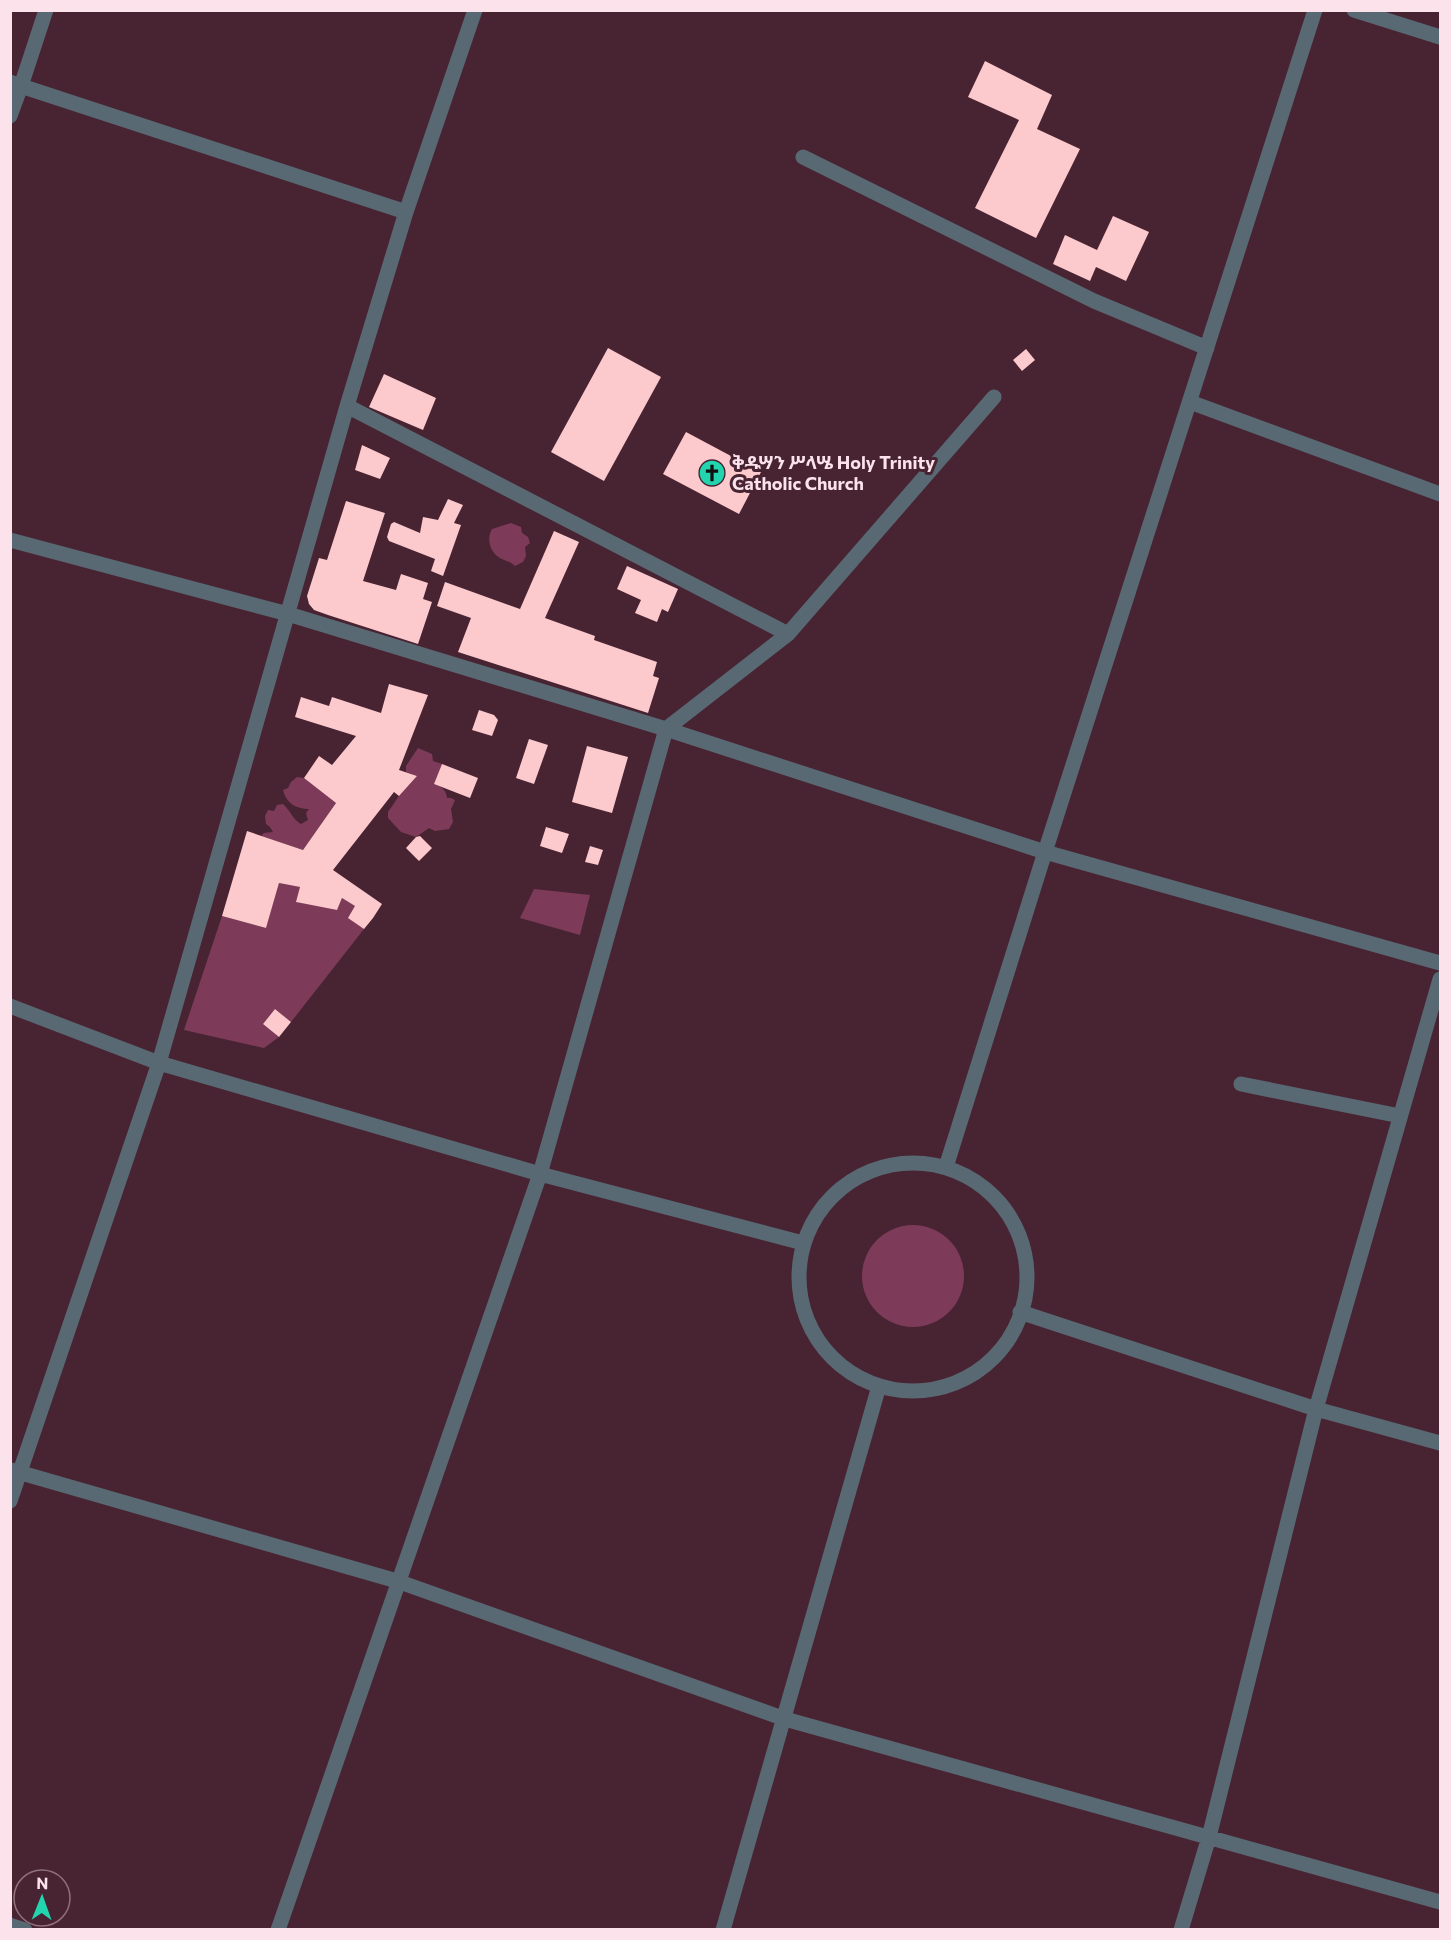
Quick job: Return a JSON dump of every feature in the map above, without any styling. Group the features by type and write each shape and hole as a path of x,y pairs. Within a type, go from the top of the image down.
{"street":[{"path":"10,116 16,84 46,10"},
{"path":"10,1501 15,1471 159,1063 347,406 406,212 475,10"},
{"path":"946,1167 1315,10"},
{"path":"1354,10 1440,37"},
{"path":"16,84 406,212"},
{"path":"803,158 1095,301 1207,348"},
{"path":"278,1929 540,1174 666,729 788,634 994,397"},
{"path":"1190,402 1440,494"},
{"path":"347,406 788,634"},
{"path":"10,540 288,614 666,729 1045,852 1440,963"},
{"path":"1181,1929 1209,1837 1316,1409 1440,979"},
{"path":"10,1006 159,1063 540,1174 802,1243"},
{"path":"1241,1084 1400,1116"},
{"path":"910,1162 946,1167 978,1183 1005,1208 1022,1239 1028,1275 1020,1312 1007,1342 982,1368 971,1374 950,1385 914,1391 879,1386 846,1370 821,1345 804,1314 798,1279 802,1243 818,1211 843,1185 875,1168 910,1162"},
{"path":"1020,1312 1316,1409 1440,1443"},
{"path":"723,1929 879,1386"},
{"path":"15,1471 397,1581 785,1719 1440,1902"},
{"path":"10,1925 25,1929"}],"shaded area":[{"path":"511,523 521,527 522,533 528,537 530,543 525,547 526,556 523,562 515,566 498,557 489,542 492,529"},
{"path":"418,748 432,754 433,761 442,764 435,784 443,789 447,798 455,800 451,809 453,822 449,829 435,831 429,828 416,837 401,832 388,818 388,812 417,776 406,772 406,766"},
{"path":"297,777 304,778 336,803 303,850 261,836 264,833 273,832 266,824 265,816 268,810 274,811 277,805 283,804 301,824 308,820 306,813 309,809 292,804 286,798 283,790 288,788"},
{"path":"279,883 300,887 297,902 337,910 342,898 355,906 364,929 291,1022 275,1009 263,1024 279,1037 264,1048 184,1030 222,916 266,928"},
{"path":"534,889 590,895 580,935 520,918"},
{"path":"913,1225 932,1229 949,1240 960,1257 964,1276 960,1295 949,1312 932,1323 913,1327 894,1323 877,1312 866,1295 862,1276 866,1257 877,1240 894,1229"}],"building":[{"path":"985,61 1052,95 1037,129 1080,149 1036,238 975,208 1019,120 968,97"},
{"path":"1113,216 1149,232 1126,281 1096,267 1090,281 1053,264 1065,235 1097,250"},
{"path":"608,348 661,377 604,481 551,452"},
{"path":"1026,349 1035,360 1022,371 1013,360"},
{"path":"384,374 436,398 423,430 369,407"},
{"name":"ቅዱሣን ሥላሤ Holy Trinity Catholic Church","path":"686,432 761,472 739,514 663,474"},
{"path":"362,445 390,458 380,479 355,470"},
{"path":"448,499 463,505 454,523 461,525 443,576 431,571 435,559 389,541 387,537 391,524 394,522 420,533 423,517 438,520"},
{"path":"346,501 385,513 363,581 396,590 401,574 428,583 423,599 432,602 418,644 314,610 309,604 307,596 319,558 327,560"},
{"path":"554,531 579,542 545,618 595,636 594,640 657,662 653,676 659,678 648,713 458,652 471,618 437,606 445,582 520,609"},
{"path":"627,566 678,589 668,612 662,609 657,622 635,613 641,600 617,589"},
{"path":"389,684 428,695 399,770 417,776 399,796 394,792 333,870 382,904 373,918 364,929 348,918 355,906 342,898 337,910 296,902 300,887 279,883 266,928 222,916 247,831 303,850 336,803 304,778 319,756 332,765 356,736 295,717 301,697 329,706 332,697 381,713"},
{"path":"479,710 494,715 498,720 492,736 472,730"},
{"path":"529,739 548,745 534,784 516,778"},
{"path":"587,746 628,757 612,813 572,802"},
{"path":"442,764 478,778 470,798 434,784"},
{"path":"546,827 569,834 562,853 540,846"},
{"path":"420,836 432,848 419,861 406,848 416,837"},
{"path":"590,846 603,850 598,865 585,862"},
{"path":"275,1009 291,1022 279,1037 263,1024"}],"place":[{"name":"ቅዱሣን ሥላሤ Holy Trinity Catholic Church","path":"712,473"}]}
